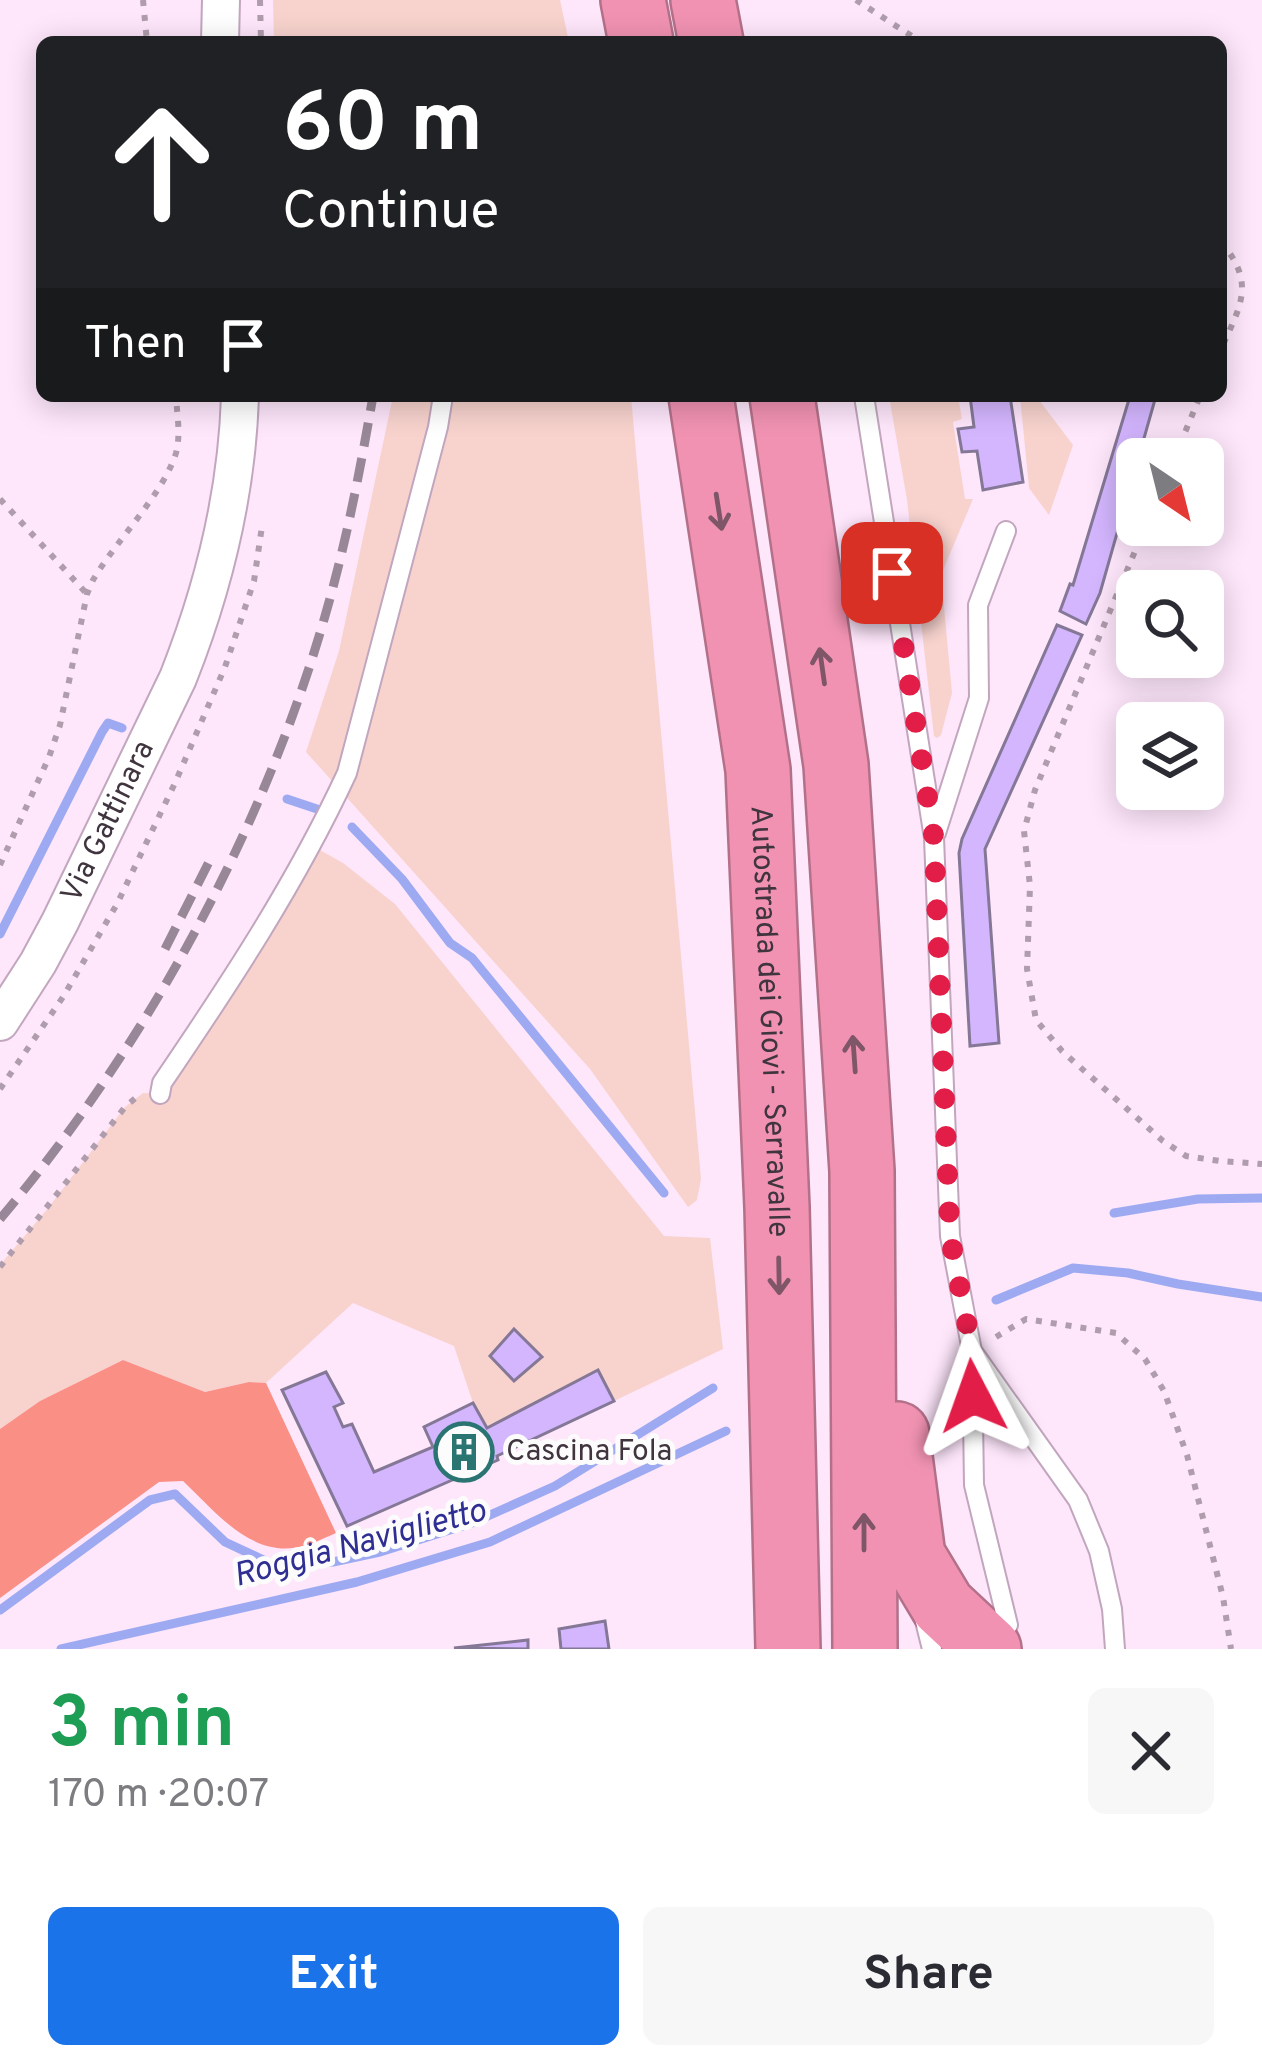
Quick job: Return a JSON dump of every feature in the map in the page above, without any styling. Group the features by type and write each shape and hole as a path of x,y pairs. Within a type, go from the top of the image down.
{"highway":[{"path":"633,0 639,36"},
{"path":"703,0 710,36"},
{"name":"Autostrada dei Giovi - Serravalle","path":"702,402 758,770 778,1207 788,1649"},
{"path":"783,402 836,765 862,1171 865,1649"},
{"path":"862,1171 913,1556 943,1606 999,1637"}],"street":[{"path":"220,0 220,36"},
{"name":"Via Gattinara","path":"0,1022 60,922 178,678 217,563 233,484 240,402"}],"lane":[{"path":"160,1094 162,1083 254,946 347,773 442,402"},
{"path":"865,402 934,838 950,1236 972,1351 974,1485 999,1637"},
{"path":"934,838 979,698 978,605 1006,531"},
{"path":"972,1351 1078,1501 1099,1551 1112,1609 1114,1649"},
{"path":"913,1556 932,1649"}],"path":[{"path":"143,0 146,36"},
{"path":"260,0 261,36"},
{"path":"856,0 912,36"},
{"path":"1227,250 1240,268 1244,286 1227,335"},
{"path":"0,865 60,725 87,594 175,455 176,402"},
{"path":"1183,438 1198,402"},
{"path":"0,499 87,594"},
{"path":"1137,546 1035,790 1024,831 1030,886 1027,969 1036,1020 1062,1051 1186,1156 1262,1164"},
{"path":"0,1267 125,1107 143,1093 160,1094"},
{"path":"972,1351 1026,1319 1116,1333 1145,1359 1164,1390 1187,1455 1223,1597 1231,1649"}],"shaded area":[{"path":"273,0 560,0 568,36 274,36"},
{"path":"392,402 632,402 701,1179 697,1200 688,1207 590,1069 306,752 339,651"},
{"path":"890,402 959,402 962,419 953,422 965,499 973,499 941,575 952,693 937,738 934,736 907,500"},
{"path":"1021,402 1041,402 1073,445 1049,515 1029,488"},
{"path":"311,845 343,863 395,904 664,1236 710,1238 723,1349 614,1401 598,1371 487,1428 473,1403 454,1346 353,1303 266,1383 205,1392 123,1360 40,1401 0,1429 0,1265 125,1107 143,1093 160,1094"},
{"path":"123,1360 205,1392 266,1383 336,1533 299,1547 265,1545 235,1529 183,1481 159,1482 0,1598 0,1429 40,1401"}],"building":[{"path":"971,402 1011,402 1023,482 983,490 977,451 962,452 958,429 974,427"},
{"path":"1128,402 1154,402 1144,438 1117,438"},
{"path":"1116,442 1116,537 1086,624 1060,611"},
{"path":"1057,625 1082,635 985,849 999,1043 970,1046 959,853"},
{"path":"514,1329 542,1357 514,1381 490,1356"},
{"name":"Cascina Fola","path":"598,1370 614,1401 497,1456 498,1460 347,1526 282,1390 326,1372 343,1403 334,1407 343,1427 352,1424 374,1472 433,1447 424,1427 473,1403 487,1428"},
{"path":"605,1621 609,1649 561,1649 559,1629"},
{"path":"528,1640 528,1649 454,1648"}],"waterway":[{"path":"0,934 102,732 108,723 122,728"},
{"path":"287,799 317,809"},
{"path":"352,827 402,879 450,943 472,958 664,1193"},
{"path":"1114,1213 1198,1199 1262,1198"},
{"name":"Roggia Naviglietto","path":"996,1300 1073,1268 1262,1297"},
{"path":"0,1610 150,1500 175,1494 225,1542 272,1564 333,1562 472,1523 555,1486 713,1388"},
{"name":"Roggia Naviglietto","path":"61,1649 357,1582 490,1542 726,1431"}],"railway":[{"path":"0,1219 105,1080 153,1005 237,848 273,767 329,602 372,402"},
{"path":"165,949 211,858"}],"place":[{"name":"Cascina Fola","path":"464,1452"}],"route":[{"path":"892,573 934,838 950,1236 972,1351 973,1396"}]}
